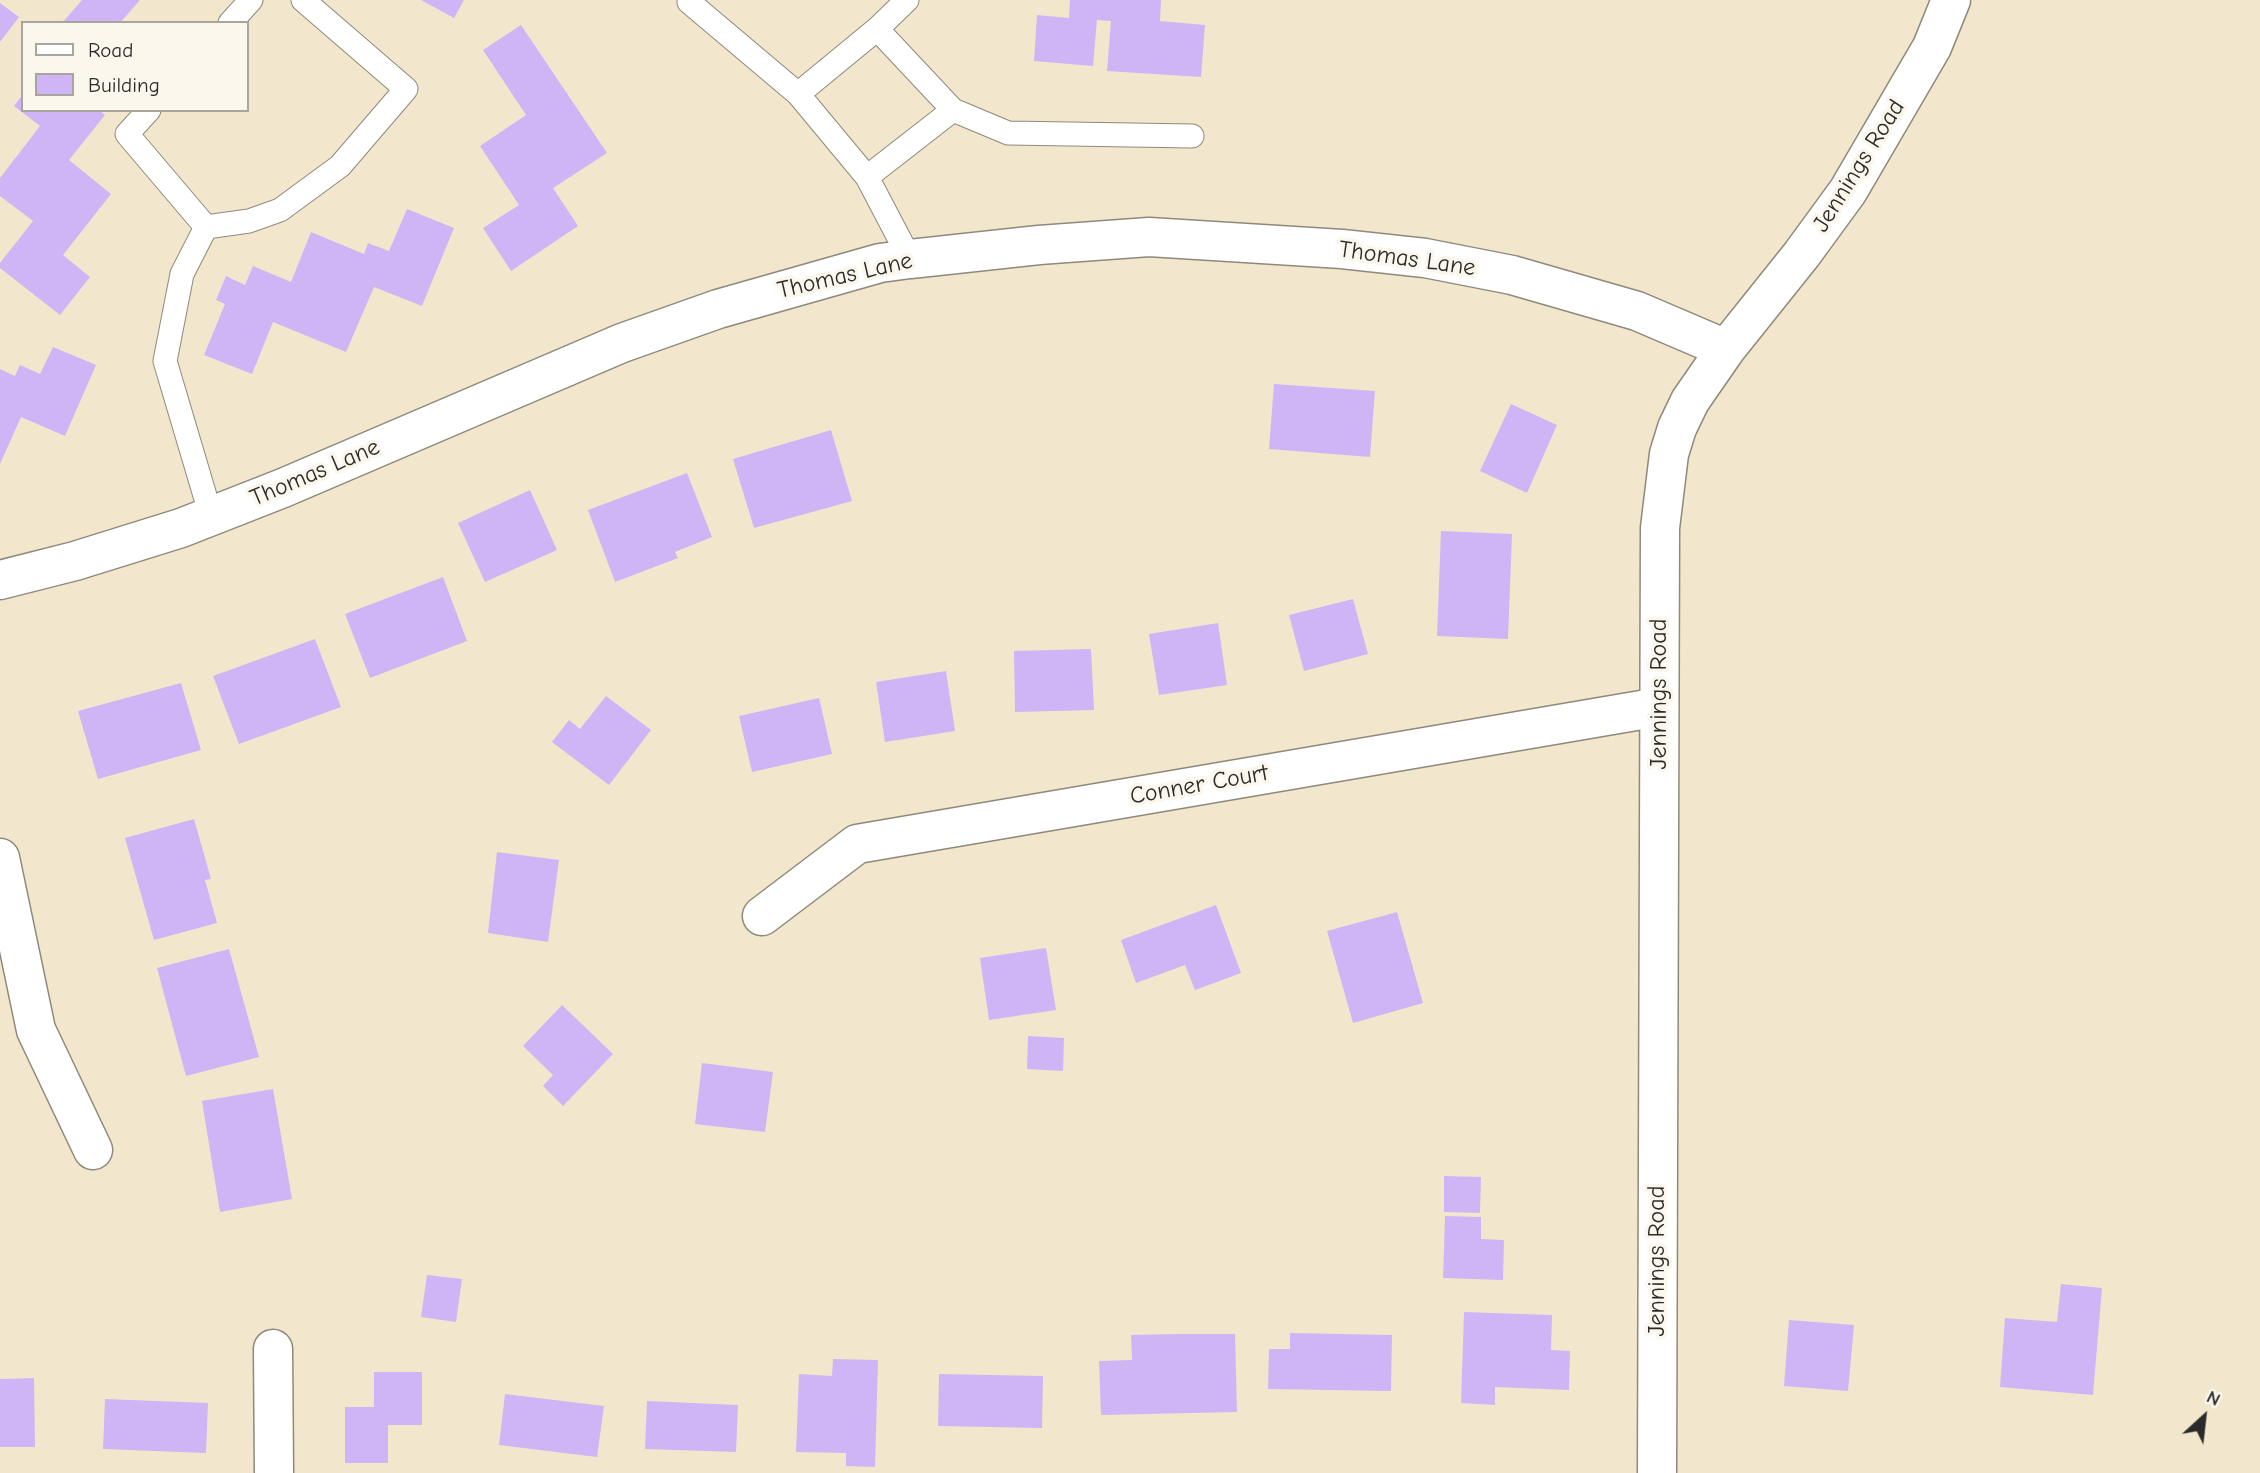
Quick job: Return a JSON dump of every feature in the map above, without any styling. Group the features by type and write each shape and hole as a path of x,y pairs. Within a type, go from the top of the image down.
{"street":[{"name":"Jennings Road","path":"1657,1473 1660,528 1669,454 1677,428 1690,401 1726,349 1848,191 1932,47 1951,0"},
{"name":"Thomas Lane","path":"0,580 75,561 181,528 283,488 622,343 752,298 880,263 1039,245 1149,237 1342,249 1425,258 1512,275 1637,311 1726,349"},
{"name":"Conner Court","path":"762,916 857,844 1659,707"},
{"path":"0,858 36,1030 93,1150"},
{"path":"273,1349 274,1473"}],"lane":[{"path":"232,21 251,0"},
{"path":"206,226 249,221 280,210 340,166 406,89 303,0"},
{"path":"798,94 877,29 907,0"},
{"path":"689,2 798,94 867,177 910,259"},
{"path":"877,29 953,110 1008,132 1192,136"},
{"path":"867,177 953,110"},
{"path":"147,112 127,134 206,226"},
{"path":"206,226 182,275 165,361 211,516"}],"building":[{"path":"82,0 140,0 122,21 64,21"},
{"path":"421,0 464,0 454,18"},
{"path":"1070,0 1161,0 1160,21 1205,25 1201,77 1107,71 1111,21 1097,20 1093,66 1034,61 1037,15 1069,18"},
{"path":"0,3 19,17 0,42"},
{"path":"521,25 607,153 553,188 578,226 511,271 483,228 519,205 480,146 526,115 483,50"},
{"path":"21,97 21,111 14,106"},
{"path":"22,112 101,112 105,115 69,160 111,194 63,255 90,277 60,315 0,268 0,263 33,221 0,196 0,178 40,126"},
{"path":"407,209 454,228 422,306 374,287 346,352 273,322 252,374 204,355 225,304 216,300 226,276 245,285 253,266 291,282 311,232 364,254 368,243 389,251"},
{"path":"53,347 96,365 65,436 21,417 0,464 0,369 15,376 20,365 40,374"},
{"path":"1274,384 1375,391 1370,457 1269,449"},
{"path":"1511,404 1557,425 1527,493 1480,471"},
{"path":"831,430 852,501 754,528 733,459"},
{"path":"687,473 712,537 675,552 678,558 615,582 588,510"},
{"path":"530,490 557,550 485,582 458,523"},
{"path":"1441,531 1512,534 1508,639 1437,636"},
{"path":"443,577 467,641 370,678 345,614"},
{"path":"1353,599 1368,654 1304,671 1289,615"},
{"path":"1218,623 1227,685 1159,695 1149,634"},
{"path":"315,639 341,707 239,744 213,676"},
{"path":"1091,649 1094,710 1015,712 1014,651"},
{"path":"946,671 955,731 885,742 876,682"},
{"path":"181,683 201,750 98,779 78,711"},
{"path":"606,696 651,730 609,785 552,742 569,720 580,729"},
{"path":"819,698 832,754 752,772 739,716"},
{"path":"194,819 211,879 205,880 217,923 154,940 125,838"},
{"path":"497,852 559,860 548,942 488,933"},
{"path":"1216,905 1241,973 1195,990 1185,965 1136,983 1121,940"},
{"path":"1397,912 1423,1003 1353,1023 1327,931"},
{"path":"1046,948 1056,1010 989,1020 980,958"},
{"path":"229,949 259,1057 186,1076 157,968"},
{"path":"562,1005 613,1054 563,1106 543,1086 553,1075 523,1046"},
{"path":"1028,1036 1064,1038 1063,1071 1027,1069"},
{"path":"702,1063 773,1072 765,1132 695,1124"},
{"path":"273,1089 292,1199 220,1212 202,1101"},
{"path":"1444,1176 1481,1177 1480,1213 1444,1212"},
{"path":"1445,1216 1481,1217 1481,1239 1504,1240 1503,1280 1443,1278"},
{"path":"427,1275 462,1279 456,1322 421,1317"},
{"path":"2061,1284 2102,1288 2093,1395 2000,1387 2005,1318 2057,1322"},
{"path":"1464,1312 1552,1315 1551,1350 1570,1351 1569,1390 1495,1387 1495,1405 1461,1403"},
{"path":"1789,1320 1854,1325 1848,1391 1784,1386"},
{"path":"1290,1333 1392,1335 1391,1391 1268,1389 1269,1349 1290,1349"},
{"path":"1235,1334 1237,1412 1101,1415 1099,1361 1132,1360 1131,1335"},
{"path":"833,1359 878,1360 875,1467 846,1466 846,1453 796,1452 799,1374 832,1376"},
{"path":"374,1372 422,1372 422,1425 388,1425 388,1463 345,1463 345,1407 374,1407"},
{"path":"939,1374 1043,1376 1042,1428 938,1426"},
{"path":"34,1378 35,1447 0,1447 0,1379"},
{"path":"505,1394 604,1406 597,1457 499,1445"},
{"path":"105,1399 208,1403 206,1453 103,1449"},
{"path":"647,1401 738,1405 736,1452 645,1449"}]}
